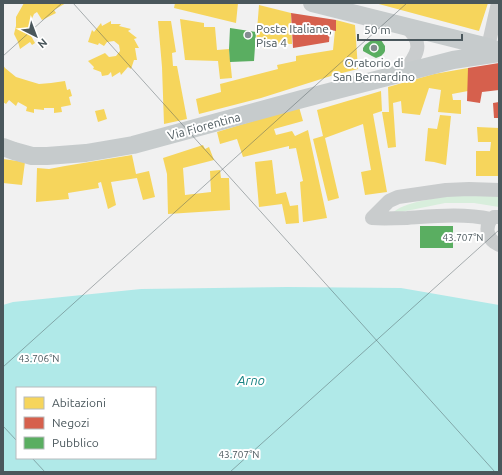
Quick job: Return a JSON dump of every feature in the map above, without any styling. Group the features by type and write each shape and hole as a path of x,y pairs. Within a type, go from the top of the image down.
{"main road":[{"path":"312,3 495,50"},
{"name":"Via Fiorentina","path":"3,147 32,156 47,156 86,153 133,145 302,99 495,50"}],"street":[{"path":"495,50 498,3"},
{"path":"403,73 414,59 417,48 414,34 404,26"},
{"path":"495,218 471,215 386,220 372,218 389,201 398,197 446,190 499,190"},
{"path":"495,218 488,226 489,236 499,245"}],"green space":[{"path":"462,194 499,195 499,207 474,203 445,203 391,215 396,210 413,203"}],"water":[{"name":"Arno","path":"287,287 401,288 499,305 499,472 3,472 3,305 13,302 141,289"}],"building: Abitazioni":[{"path":"24,3 66,3 54,10 56,13 42,20 37,12 34,14 29,28 30,34 35,43 32,45 30,42 20,49 14,34 16,17"},
{"path":"175,3 238,3 236,23 174,8"},
{"path":"375,3 488,3 479,31"},
{"path":"259,5 291,13 292,44 272,44 271,48 263,49 263,43 256,43"},
{"path":"180,19 204,23 204,27 215,27 217,50 229,49 232,78 220,79 218,61 185,60"},
{"path":"336,20 355,25 358,69 261,98 199,114 196,99 221,92 220,84 278,69 277,65 296,61 296,56 333,50"},
{"path":"111,21 111,24 121,24 119,26 131,29 128,31 137,38 134,39 139,48 135,48 137,60 134,60 131,69 128,67 121,75 120,72 112,77 111,72 108,75 102,76 101,72 93,69 94,67 88,61 105,53 109,57 116,56 120,51 119,45 114,41 107,42 104,46 99,43 98,45 88,42 92,30 94,32 101,23 102,26"},
{"path":"158,21 171,21 176,52 172,53 173,66 177,66 187,119 164,124 162,67"},
{"path":"3,65 16,77 39,84 65,81 67,90 70,89 72,96 69,97 71,105 61,107 62,112 54,113 54,108 44,108 44,110 34,109 34,113 26,111 27,107 18,102 16,106 9,100 6,104 3,102"},
{"path":"468,68 468,91 452,94 453,100 461,100 461,114 438,112 441,90 429,88 420,115 402,113 401,101 393,103 396,147 388,148 382,112 389,112 388,87 434,74"},
{"path":"381,91 382,111 373,114 387,192 365,195 361,172 371,170 363,124 325,138 339,198 328,201 313,139 323,136 317,110"},
{"path":"299,107 303,121 274,129 276,135 292,131 295,136 308,130 327,218 303,222 300,182 303,181 296,148 289,149 289,146 243,157 237,139 220,144 217,132"},
{"path":"104,109 107,119 98,122 95,111"},
{"path":"440,115 451,116 446,165 425,161 428,128 437,129"},
{"path":"477,127 499,128 499,176 476,176 476,151 490,151 491,142 478,142"},
{"path":"203,145 205,149 209,147 214,160 183,168 185,195 211,192 210,171 220,170 221,178 229,178 230,210 168,214 167,174 163,158"},
{"path":"132,155 136,174 149,171 155,197 143,200 137,178 111,182 116,205 108,209 101,182 98,183 99,188 68,193 69,199 36,202 37,168 49,169"},
{"path":"3,159 25,162 22,185 3,183"},
{"path":"272,160 276,194 286,192 290,206 298,205 299,223 286,224 282,204 259,207 255,162"}],"building: Negozi":[{"path":"291,13 336,20 336,31 330,30 329,42 293,48"},
{"path":"499,63 499,90 482,92 480,103 467,101 468,68"},
{"path":"499,102 499,118 494,118 493,103"}],"building: Pubblico":[{"path":"230,28 256,32 254,61 230,62"},
{"name":"Oratorio di San Bernardino","path":"373,39 381,40 385,46 384,53 376,58 363,51 365,45"},
{"path":"420,226 453,226 453,248 420,248"}],"place":[{"name":"Poste Italiane, Pisa 4","path":"248,35"},
{"name":"Oratorio di San Bernardino","path":"374,48"}]}
